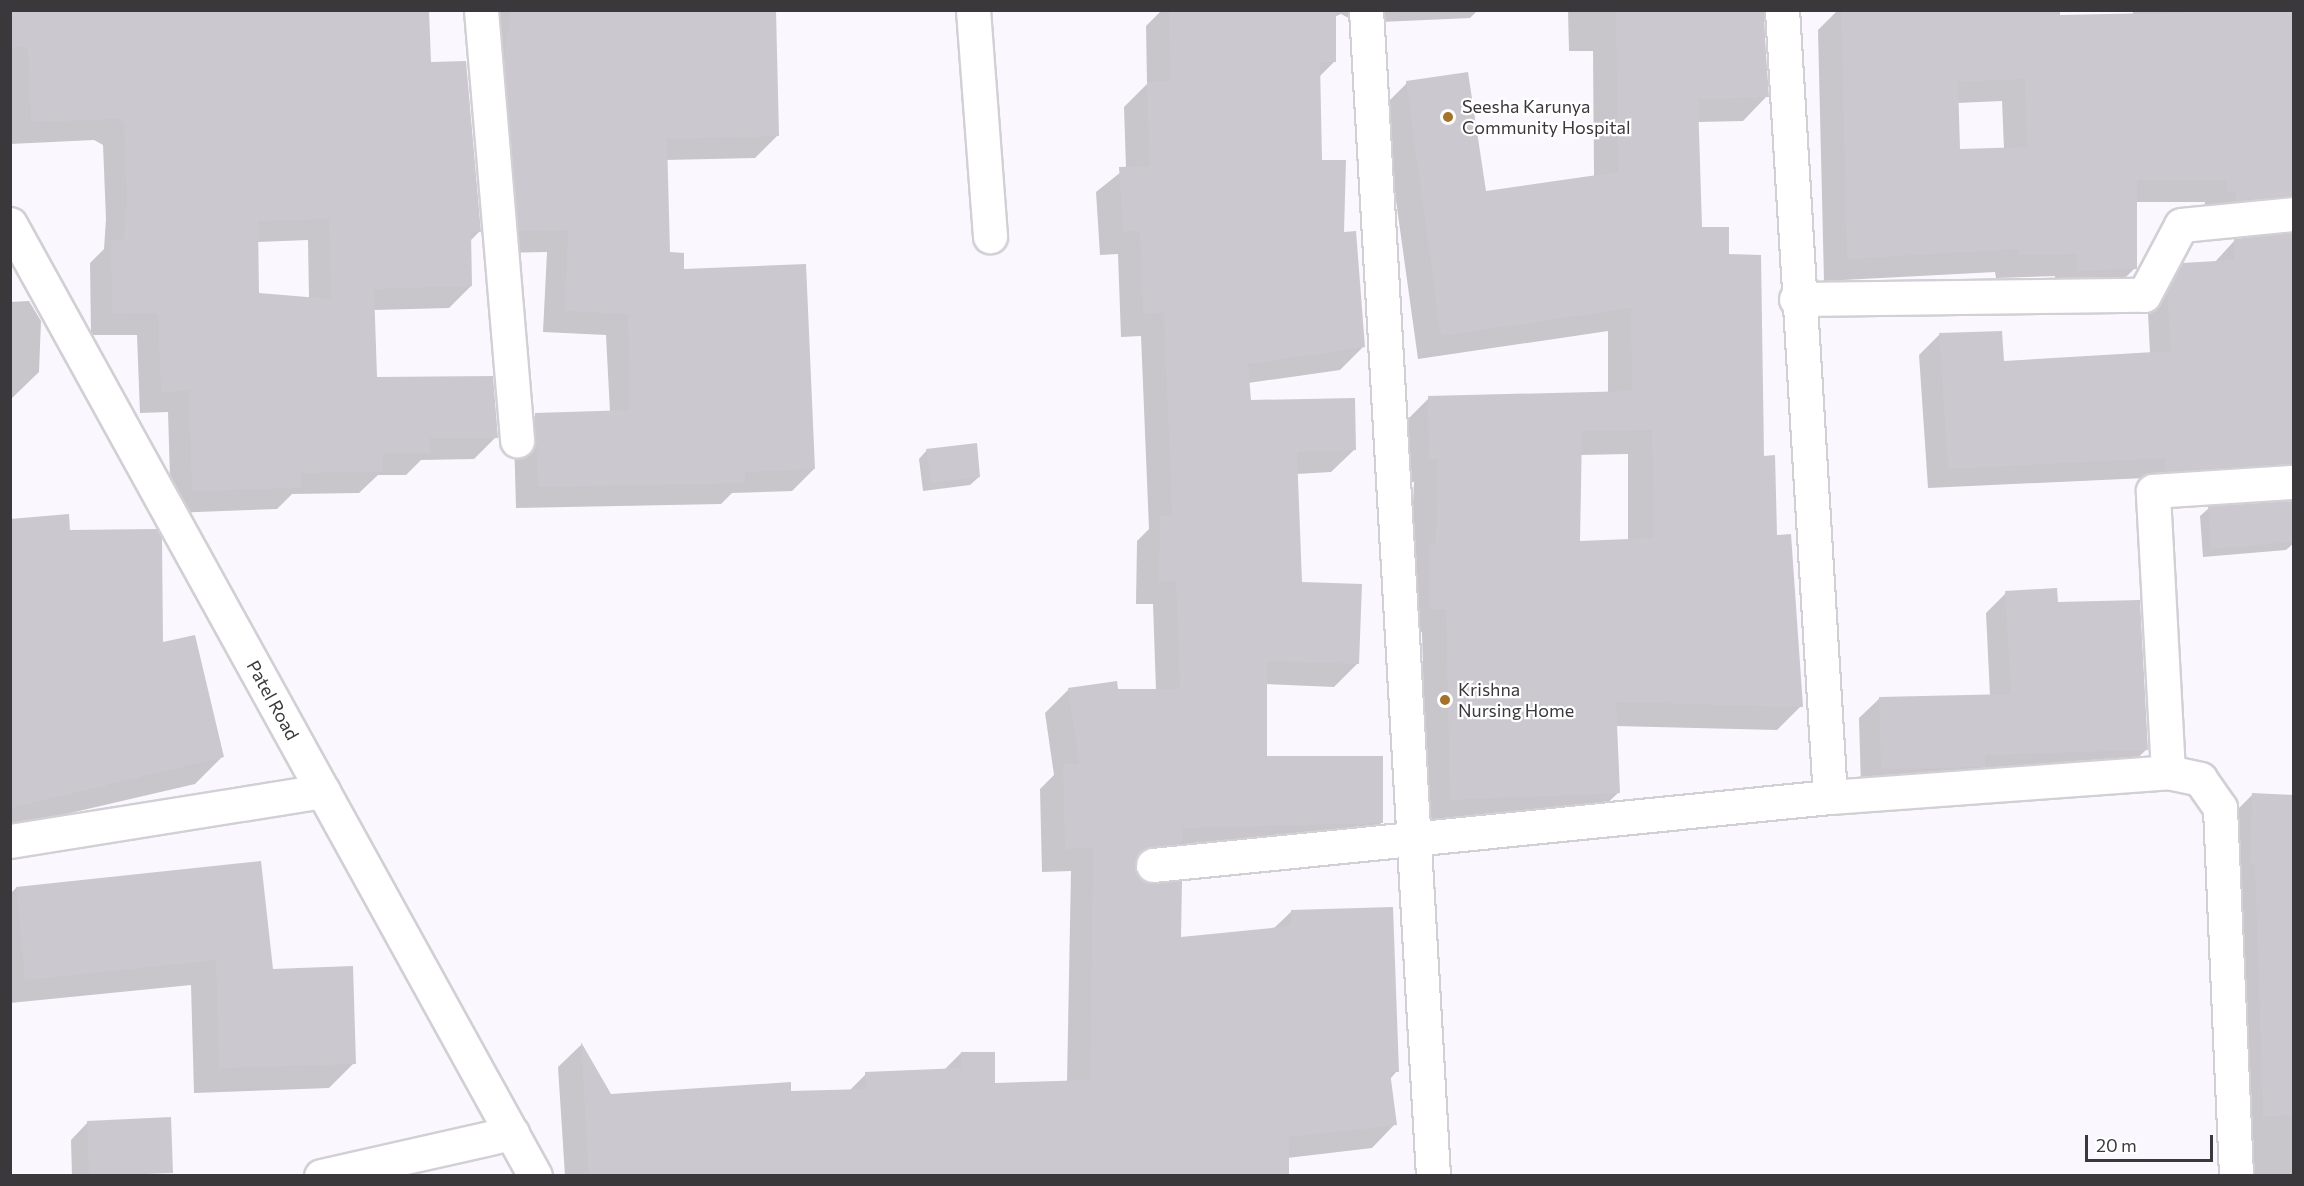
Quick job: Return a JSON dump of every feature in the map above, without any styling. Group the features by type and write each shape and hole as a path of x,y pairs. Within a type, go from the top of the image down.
{"street":[{"path":"481,10 517,440"},
{"path":"973,10 990,236"},
{"path":"1366,10 1416,841 1433,1176"},
{"path":"1782,10 1796,299 1830,797"},
{"path":"1796,299 2144,295 2181,225 2294,213"},
{"name":"Patel Road","path":"10,224 535,1176"},
{"path":"2168,771 2153,491 2294,482"},
{"path":"1153,865 1416,841 1830,797 2168,771 2200,779 2220,808 2236,1176"},
{"path":"10,841 322,790"},
{"path":"321,1176 512,1134"}],"building":[{"path":"10,10 429,10 431,62 466,61 481,232 471,232 472,286 374,289 377,377 493,376 498,438 430,438 430,453 383,453 383,472 301,473 301,488 192,491 189,391 161,392 158,313 112,314 111,240 124,240 127,196 124,123 117,119 31,122 28,47 10,47","holes":["329,219 331,299 259,293 258,221"]},
{"path":"511,10 776,10 779,136 667,139 670,252 684,253 684,269 806,264 815,469 745,472 745,483 538,487 535,413 630,410 628,314 565,311 568,230 518,231 504,60"},
{"path":"1169,10 1336,10 1336,62 1320,62 1322,160 1346,160 1344,232 1356,231 1365,347 1248,364 1251,400 1355,398 1356,450 1297,452 1302,582 1362,584 1359,664 1267,661 1267,756 1383,756 1383,823 1183,828 1182,843 1143,849 1134,867 1146,882 1182,881 1181,937 1291,926 1291,910 1393,907 1399,1072 1390,1072 1397,1125 1289,1137 1289,1176 589,1176 581,1042 611,1094 791,1082 791,1091 866,1089 865,1072 961,1068 961,1052 995,1052 995,1083 1090,1080 1093,848 1065,849 1063,764 1079,764 1068,688 1117,681 1118,689 1180,689 1176,581 1159,581 1160,516 1172,516 1164,313 1143,314 1140,231 1123,232 1119,167 1150,166 1147,82 1170,81"},
{"path":"1616,10 1763,10 1769,97 1698,99 1702,227 1729,227 1729,254 1761,255 1764,456 1775,455 1777,535 1791,534 1803,707 1616,702 1620,793 1450,800 1446,609 1430,609 1429,543 1436,543 1438,459 1429,459 1428,396 1632,391 1631,308 1441,336 1406,81 1468,72 1486,191 1618,172","holes":["1652,430 1654,538 1580,541 1582,431"]},
{"path":"1841,10 2060,10 2060,15 2294,10 2294,195 2235,201 2236,192 2227,191 2227,180 2137,180 2137,269 2078,271 2077,254 2018,255 2018,249 1847,259","holes":["2025,79 2027,147 1960,149 1958,82"]},
{"path":"2294,233 2293,463 2165,471 2165,458 1948,469 1939,333 2002,331 2004,361 2171,351 2167,291 2182,263 2234,260 2234,239"},
{"path":"977,443 980,477 931,483 926,449"},
{"path":"2293,501 2294,542 2211,549 2208,506"},
{"path":"69,514 70,530 157,529 162,538 163,642 195,635 224,757 10,808 10,519"},
{"path":"2057,588 2058,602 2140,600 2148,750 1985,755 1985,767 1881,769 1879,697 2011,694 2005,591"},
{"path":"2252,793 2294,795 2294,1115 2263,1116 2255,864 2250,864"},
{"path":"261,861 273,969 353,966 356,1064 219,1068 216,960 25,980 16,887"},
{"path":"171,1117 173,1173 89,1176 87,1121"}],"place":[{"name":"Seesha Karunya Community Hospital","path":"1448,117"},
{"name":"Krishna Nursing Home","path":"1445,700"}]}
